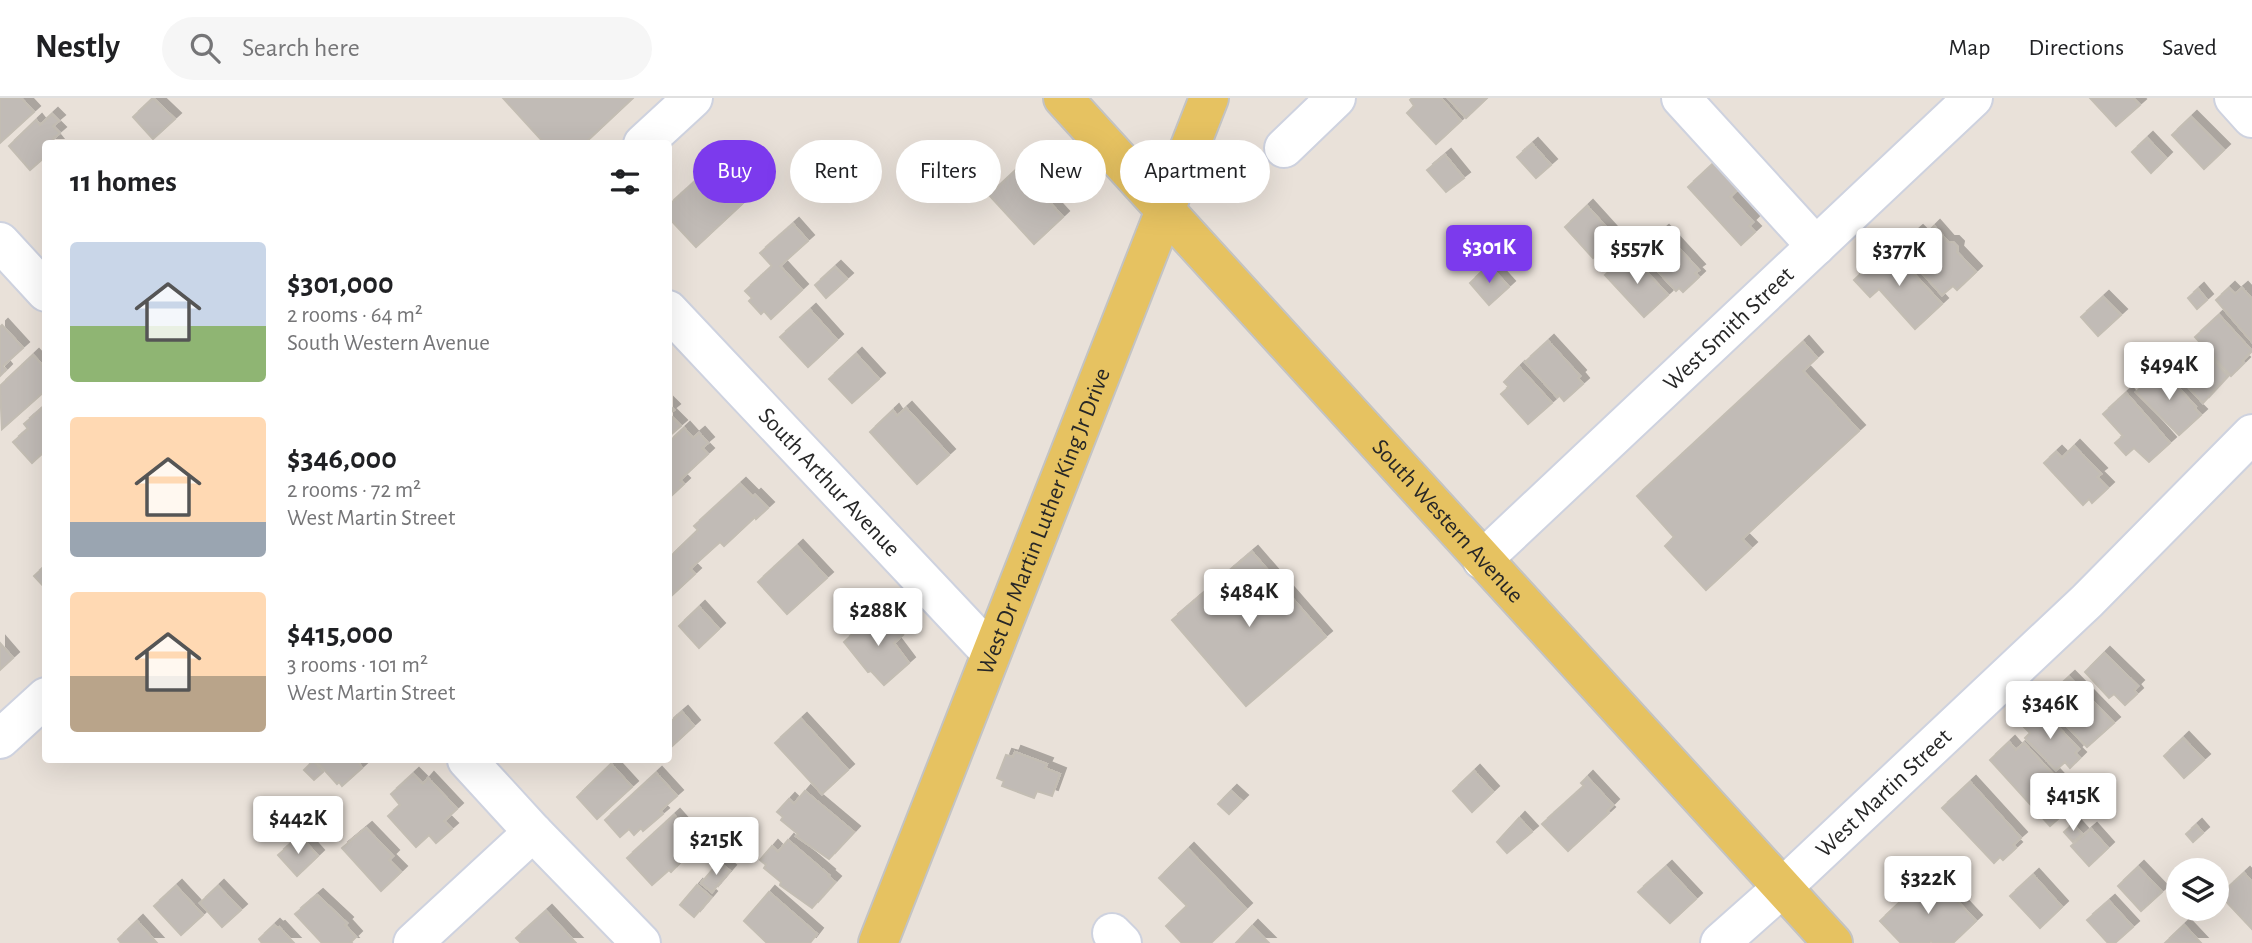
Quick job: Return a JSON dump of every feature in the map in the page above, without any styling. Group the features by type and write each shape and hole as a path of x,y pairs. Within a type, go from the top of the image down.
{"main road":[{"name":"South Western Avenue","path":"1063,98 1833,943"},
{"name":"West Dr Martin Luther King Jr Drive","path":"878,943 1209,98"}],"street":[{"path":"647,140 693,98"},
{"path":"1284,148 1336,98"},
{"path":"1681,98 1816,246"},
{"name":"West Smith Street","path":"1482,560 1973,98"},
{"path":"2234,98 2252,118"},
{"path":"0,242 42,288"},
{"name":"South Arthur Avenue","path":"672,314 991,653"},
{"name":"West Martin Street","path":"1720,943 2087,601 2252,433"},
{"path":"0,739 42,701"},
{"path":"470,763 641,943"},
{"path":"413,943 533,832"}],"building":[{"path":"0,98 21,98 34,112 0,143"},
{"path":"153,98 175,119 153,139 133,117"},
{"path":"503,98 633,98 588,140 541,140"},
{"path":"1441,98 1461,121 1436,144 1407,113 1414,106 1410,100"},
{"path":"1448,98 1487,98 1466,118"},
{"path":"2090,98 2133,98 2140,105 2116,126"},
{"path":"52,114 59,121 53,126 60,133 54,140 42,140 42,160 30,170 9,146 36,120 40,125"},
{"path":"2191,117 2224,150 2204,169 2172,135"},
{"path":"2147,138 2166,158 2151,173 2132,152"},
{"path":"1532,144 1551,165 1536,178 1517,157"},
{"path":"1445,155 1464,178 1446,192 1427,170"},
{"path":"1714,163 1738,189 1730,197 1753,222 1749,226 1755,232 1741,245 1688,187"},
{"path":"1015,171 1015,203 1050,203 1063,217 1034,244 996,203 1001,203 1001,184"},
{"path":"693,183 693,203 743,203 696,247 672,221 672,202"},
{"path":"1587,206 1616,238 1593,258 1565,227"},
{"path":"793,224 808,241 780,266 802,290 771,319 764,311 761,314 749,301 752,298 745,291 772,266 760,253"},
{"path":"1934,226 1948,242 1953,242 1958,247 1957,252 1976,272 1957,290 1953,286 1942,295 1905,254 1915,244 1909,238 1917,231 1923,237"},
{"path":"1663,231 1699,270 1695,273 1699,277 1683,292 1679,288 1676,291 1645,257 1655,247 1650,242"},
{"path":"1889,247 1942,304 1915,329 1879,289 1870,297 1854,280"},
{"path":"1627,255 1668,295 1644,317 1605,275"},
{"path":"1489,265 1509,287 1489,305 1470,283"},
{"path":"835,267 847,279 826,298 815,285"},
{"path":"2229,288 2235,294 2242,288 2252,299 2252,342 2216,300"},
{"path":"2198,289 2207,300 2197,309 2188,298"},
{"path":"2103,297 2121,315 2098,336 2081,317"},
{"path":"810,310 837,340 808,367 780,337"},
{"path":"2219,315 2252,351 2231,376 2195,337"},
{"path":"2,325 23,348 3,366 6,370 0,376 0,327"},
{"path":"1548,341 1580,376 1578,378 1583,384 1564,401 1559,395 1557,397 1525,362"},
{"path":"1803,342 1817,358 1803,371 1859,431 1742,539 1751,548 1706,590 1665,546 1674,537 1637,496"},
{"path":"2198,344 2228,376 2203,403 2178,376 2186,369 2180,362"},
{"path":"856,354 879,379 852,403 829,379"},
{"path":"33,355 42,365 42,394 2,429 0,386"},
{"path":"1519,367 1552,403 1528,424 1501,394 1509,387 1504,382"},
{"path":"2161,369 2201,415 2179,435 2136,392"},
{"path":"2126,393 2170,443 2149,462 2134,448 2126,455 2115,443 2123,436 2103,414"},
{"path":"42,408 42,454 32,463 13,442 28,429 24,424"},
{"path":"906,408 949,455 917,484 870,432 893,410 897,416"},
{"path":"672,417 681,426 672,434"},
{"path":"684,428 693,438 699,433 708,443 702,448 708,454 680,480 684,484 672,495 672,439"},
{"path":"2074,446 2101,474 2097,477 2108,488 2092,503 2089,499 2083,505 2044,463 2056,452 2062,458"},
{"path":"740,484 768,508 724,546 720,542 690,569 695,574 672,595 672,555 698,530 694,526"},
{"path":"797,546 827,578 787,614 758,582"},
{"path":"1252,552 1326,637 1246,706 1172,620"},
{"path":"42,569 42,585 34,576"},
{"path":"699,607 719,629 699,648 679,626"},
{"path":"879,610 903,635 894,643 909,663 884,685 871,671 868,672 844,642"},
{"path":"0,643 13,658 0,670"},
{"path":"2104,653 2138,686 2134,690 2137,694 2125,705 2114,694 2109,698 2085,672"},
{"path":"2069,677 2114,723 2087,747 2049,707 2052,704 2046,698"},
{"path":"2040,708 2079,749 2075,753 2080,758 2070,768 2065,762 2056,770 2025,738 2030,733 2022,725"},
{"path":"682,712 694,726 672,746 672,721"},
{"path":"801,719 848,770 822,794 775,743"},
{"path":"2183,738 2204,760 2184,778 2164,756"},
{"path":"2009,742 2016,750 2024,743 2063,785 2053,794 2068,810 2050,826 1990,760"},
{"path":"1015,752 1047,764 1045,768 1060,774 1052,796 1037,791 1034,798 1002,786 1004,781 997,778 1006,755 1013,757"},
{"path":"315,763 323,772 314,780 304,770"},
{"path":"318,763 359,763 362,768 342,786 339,782 337,784"},
{"path":"611,764 632,787 597,819 577,797"},
{"path":"1474,771 1493,792 1472,812 1453,791"},
{"path":"656,773 677,796 660,811 663,814 643,831 641,828 634,835 629,829 620,837 605,820"},
{"path":"413,774 423,784 428,778 457,809 444,821 452,829 436,843 429,835 416,847 388,816 400,805 391,794"},
{"path":"1587,777 1613,805 1607,811 1609,813 1568,851 1542,824 1584,786 1581,783"},
{"path":"1970,782 2021,838 2013,845 2016,848 2003,860 2000,857 1994,863 1942,808"},
{"path":"805,791 854,832 829,859 796,836 798,834 781,820 783,817 777,812 789,799 794,804"},
{"path":"1231,791 1242,801 1229,814 1218,804"},
{"path":"674,815 699,843 671,872 669,870 652,885 627,858"},
{"path":"1519,818 1532,832 1507,853 1497,842"},
{"path":"2073,824 2082,834 2073,842 2064,832"},
{"path":"2196,825 2203,833 2193,842 2186,834"},
{"path":"366,828 393,856 389,860 401,872 381,891 342,848"},
{"path":"2091,829 2108,848 2089,866 2071,846"},
{"path":"300,836 318,856 297,876 278,855"},
{"path":"788,840 835,882 812,908 780,885 781,882 764,868 766,865 760,860 772,846 778,852"},
{"path":"1188,849 1246,909 1211,943 1182,943 1166,926 1187,906 1159,878"},
{"path":"719,862 730,871 712,892 701,883"},
{"path":"1666,867 1696,899 1670,923 1638,892"},
{"path":"2138,867 2162,892 2141,911 2118,886"},
{"path":"1931,873 1976,921 1953,943 1901,943 1880,921"},
{"path":"2244,873 2252,882 2252,929 2229,905 2229,887"},
{"path":"2033,875 2062,907 2040,928 2010,896"},
{"path":"697,885 711,897 694,917 680,905"},
{"path":"176,886 203,915 181,935 154,906"},
{"path":"218,886 241,910 222,927 200,903"},
{"path":"769,892 817,934 810,943 767,943 744,921"},
{"path":"317,895 347,923 345,925 356,937 352,943 322,943 295,914"},
{"path":"2109,901 2133,927 2115,943 2108,943 2087,920"},
{"path":"546,911 576,943 521,943 516,938"},
{"path":"137,921 157,943 121,943 118,939"},
{"path":"274,925 294,943 262,943 259,939"},
{"path":"2184,925 2201,943 2165,943"},
{"path":"1252,926 1269,943 1236,943"}]}
